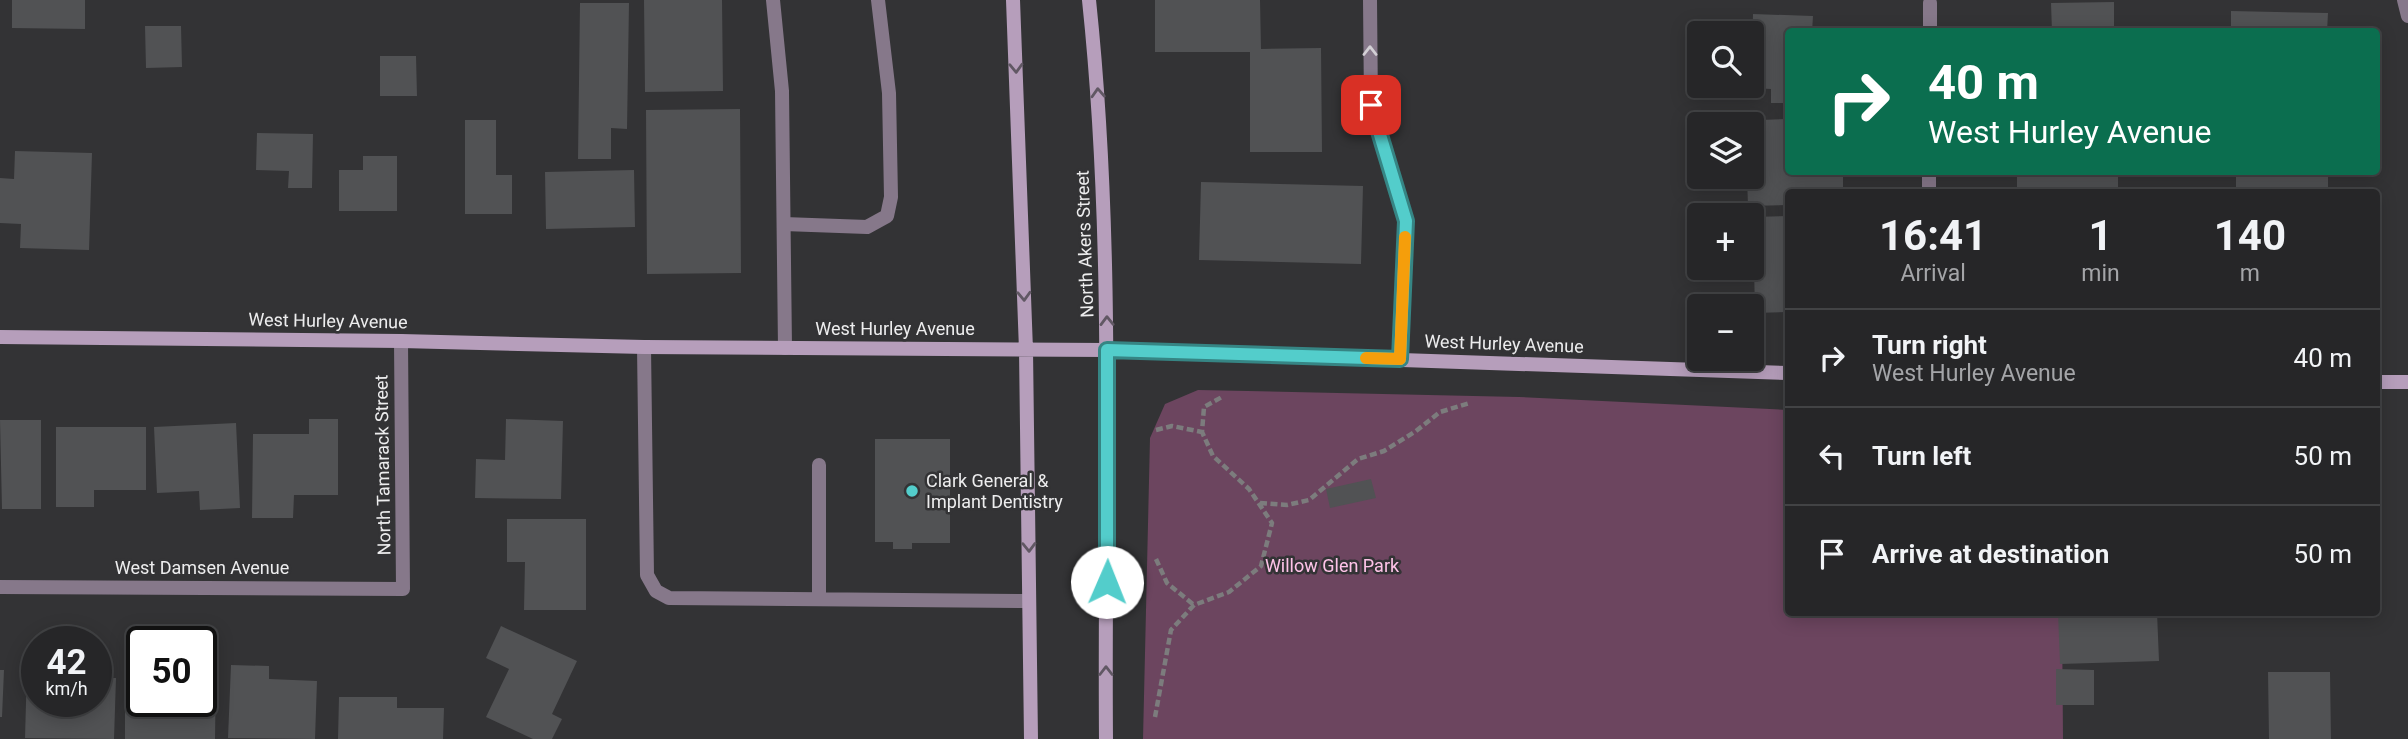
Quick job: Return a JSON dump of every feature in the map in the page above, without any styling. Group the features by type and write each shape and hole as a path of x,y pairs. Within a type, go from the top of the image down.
{"street":[{"path":"773,0 782,91 785,348"},
{"path":"784,224 867,227 887,216 891,197 889,93 878,0"},
{"path":"1013,0 1026,350 1031,739"},
{"name":"North Akers Street","path":"1089,0 1098,88 1107,350 1106,739"},
{"path":"1370,0 1371,105 1406,221 1400,359"},
{"path":"2404,0 2408,16"},
{"path":"1930,3 1930,28"},
{"name":"West Hurley Avenue","path":"0,337 401,341 644,347 1107,350 1785,373"},
{"name":"North Tamarack Street","path":"401,341 403,589"},
{"path":"644,347 647,575 656,591 669,598 1029,601"},
{"path":"2380,382 2408,382"},
{"path":"818,465 818,599"},
{"name":"West Damsen Avenue","path":"0,587 403,589"}],"path":[{"path":"1155,717 1171,630 1195,605 1228,592 1261,566 1272,523 1250,489 1213,456 1202,432 1204,407 1222,397"},
{"path":"1259,502 1287,505 1309,500 1358,458 1384,451 1440,412 1470,402"},
{"path":"1156,430 1172,426 1202,432"},
{"path":"1156,559 1167,583 1195,605"}],"green space":[{"name":"Willow Glen Park","path":"1198,390 1519,397 1785,410 1785,616 2062,616 2063,739 1143,739 1150,438 1165,404"}],"building":[{"path":"12,0 85,0 85,29 12,28"},
{"path":"644,0 722,0 723,91 645,92"},
{"path":"1155,0 1260,0 1261,49 1321,48 1322,152 1250,152 1250,52 1155,52"},
{"path":"2114,2 2114,28 2052,28 2051,3"},
{"path":"580,3 629,3 627,129 611,128 611,159 578,159"},
{"path":"2231,11 2328,13 2327,28 2231,28"},
{"path":"1753,14 1813,16 1812,28 1785,28 1785,103 1771,103 1771,89 1764,89 1764,21 1753,21"},
{"path":"145,26 181,26 182,67 146,68"},
{"path":"380,56 416,56 417,96 380,96"},
{"path":"740,109 741,273 647,274 646,110"},
{"path":"1785,119 1785,175 1843,175 1843,189 1785,189 1785,205 1748,203 1747,189 1764,189 1764,120"},
{"path":"465,120 496,120 496,175 512,175 512,214 465,214"},
{"path":"257,133 313,134 312,188 288,188 289,171 256,170"},
{"path":"15,151 92,153 89,250 20,248 21,224 0,223 0,178 14,179"},
{"path":"363,156 397,156 397,211 339,211 339,170 363,170"},
{"path":"634,170 635,227 546,229 545,172"},
{"path":"2017,175 2118,175 2118,189 2017,189"},
{"path":"2236,175 2328,175 2328,189 2236,189"},
{"path":"1201,182 1363,186 1361,264 1199,260"},
{"path":"1785,216 1785,312 1764,313 1764,294 1755,294 1754,280 1764,280 1764,217"},
{"path":"309,419 338,419 338,495 294,495 293,518 252,518 253,434 309,434"},
{"path":"506,419 563,421 561,499 475,498 476,459 505,460"},
{"path":"0,420 41,420 41,509 2,509"},
{"path":"236,423 240,508 200,510 199,491 157,493 154,427"},
{"path":"56,427 146,427 146,490 94,490 94,507 56,507"},
{"name":"Clark General & Implant Dentistry","path":"875,439 950,439 950,543 912,543 912,549 893,549 893,542 875,542"},
{"path":"1371,479 1376,498 1330,508 1326,489"},
{"path":"507,519 586,519 586,610 524,610 525,562 507,562"},
{"path":"2058,616 2157,616 2159,661 2060,664"},
{"path":"501,626 577,661 552,714 562,719 552,739 533,739 486,717 509,669 486,658"},
{"path":"231,665 269,666 269,679 317,681 315,739 228,738"},
{"path":"2056,669 2094,670 2094,705 2056,705"},
{"path":"0,670 4,670 2,717 0,717"},
{"path":"2268,672 2330,672 2331,739 2269,739"},
{"path":"112,678 116,678 114,739 25,738 26,717 112,717"},
{"path":"125,693 126,717 215,717 215,739 125,739"},
{"path":"339,697 397,697 397,708 444,708 443,739 338,739"}],"slow traffic":[{"path":"1366,358 1400,359 1405,237"}],"place":[{"name":"Clark General & Implant Dentistry","path":"912,491"}],"route":[{"path":"1107,582 1107,350 1400,359 1406,221 1371,105"}]}
